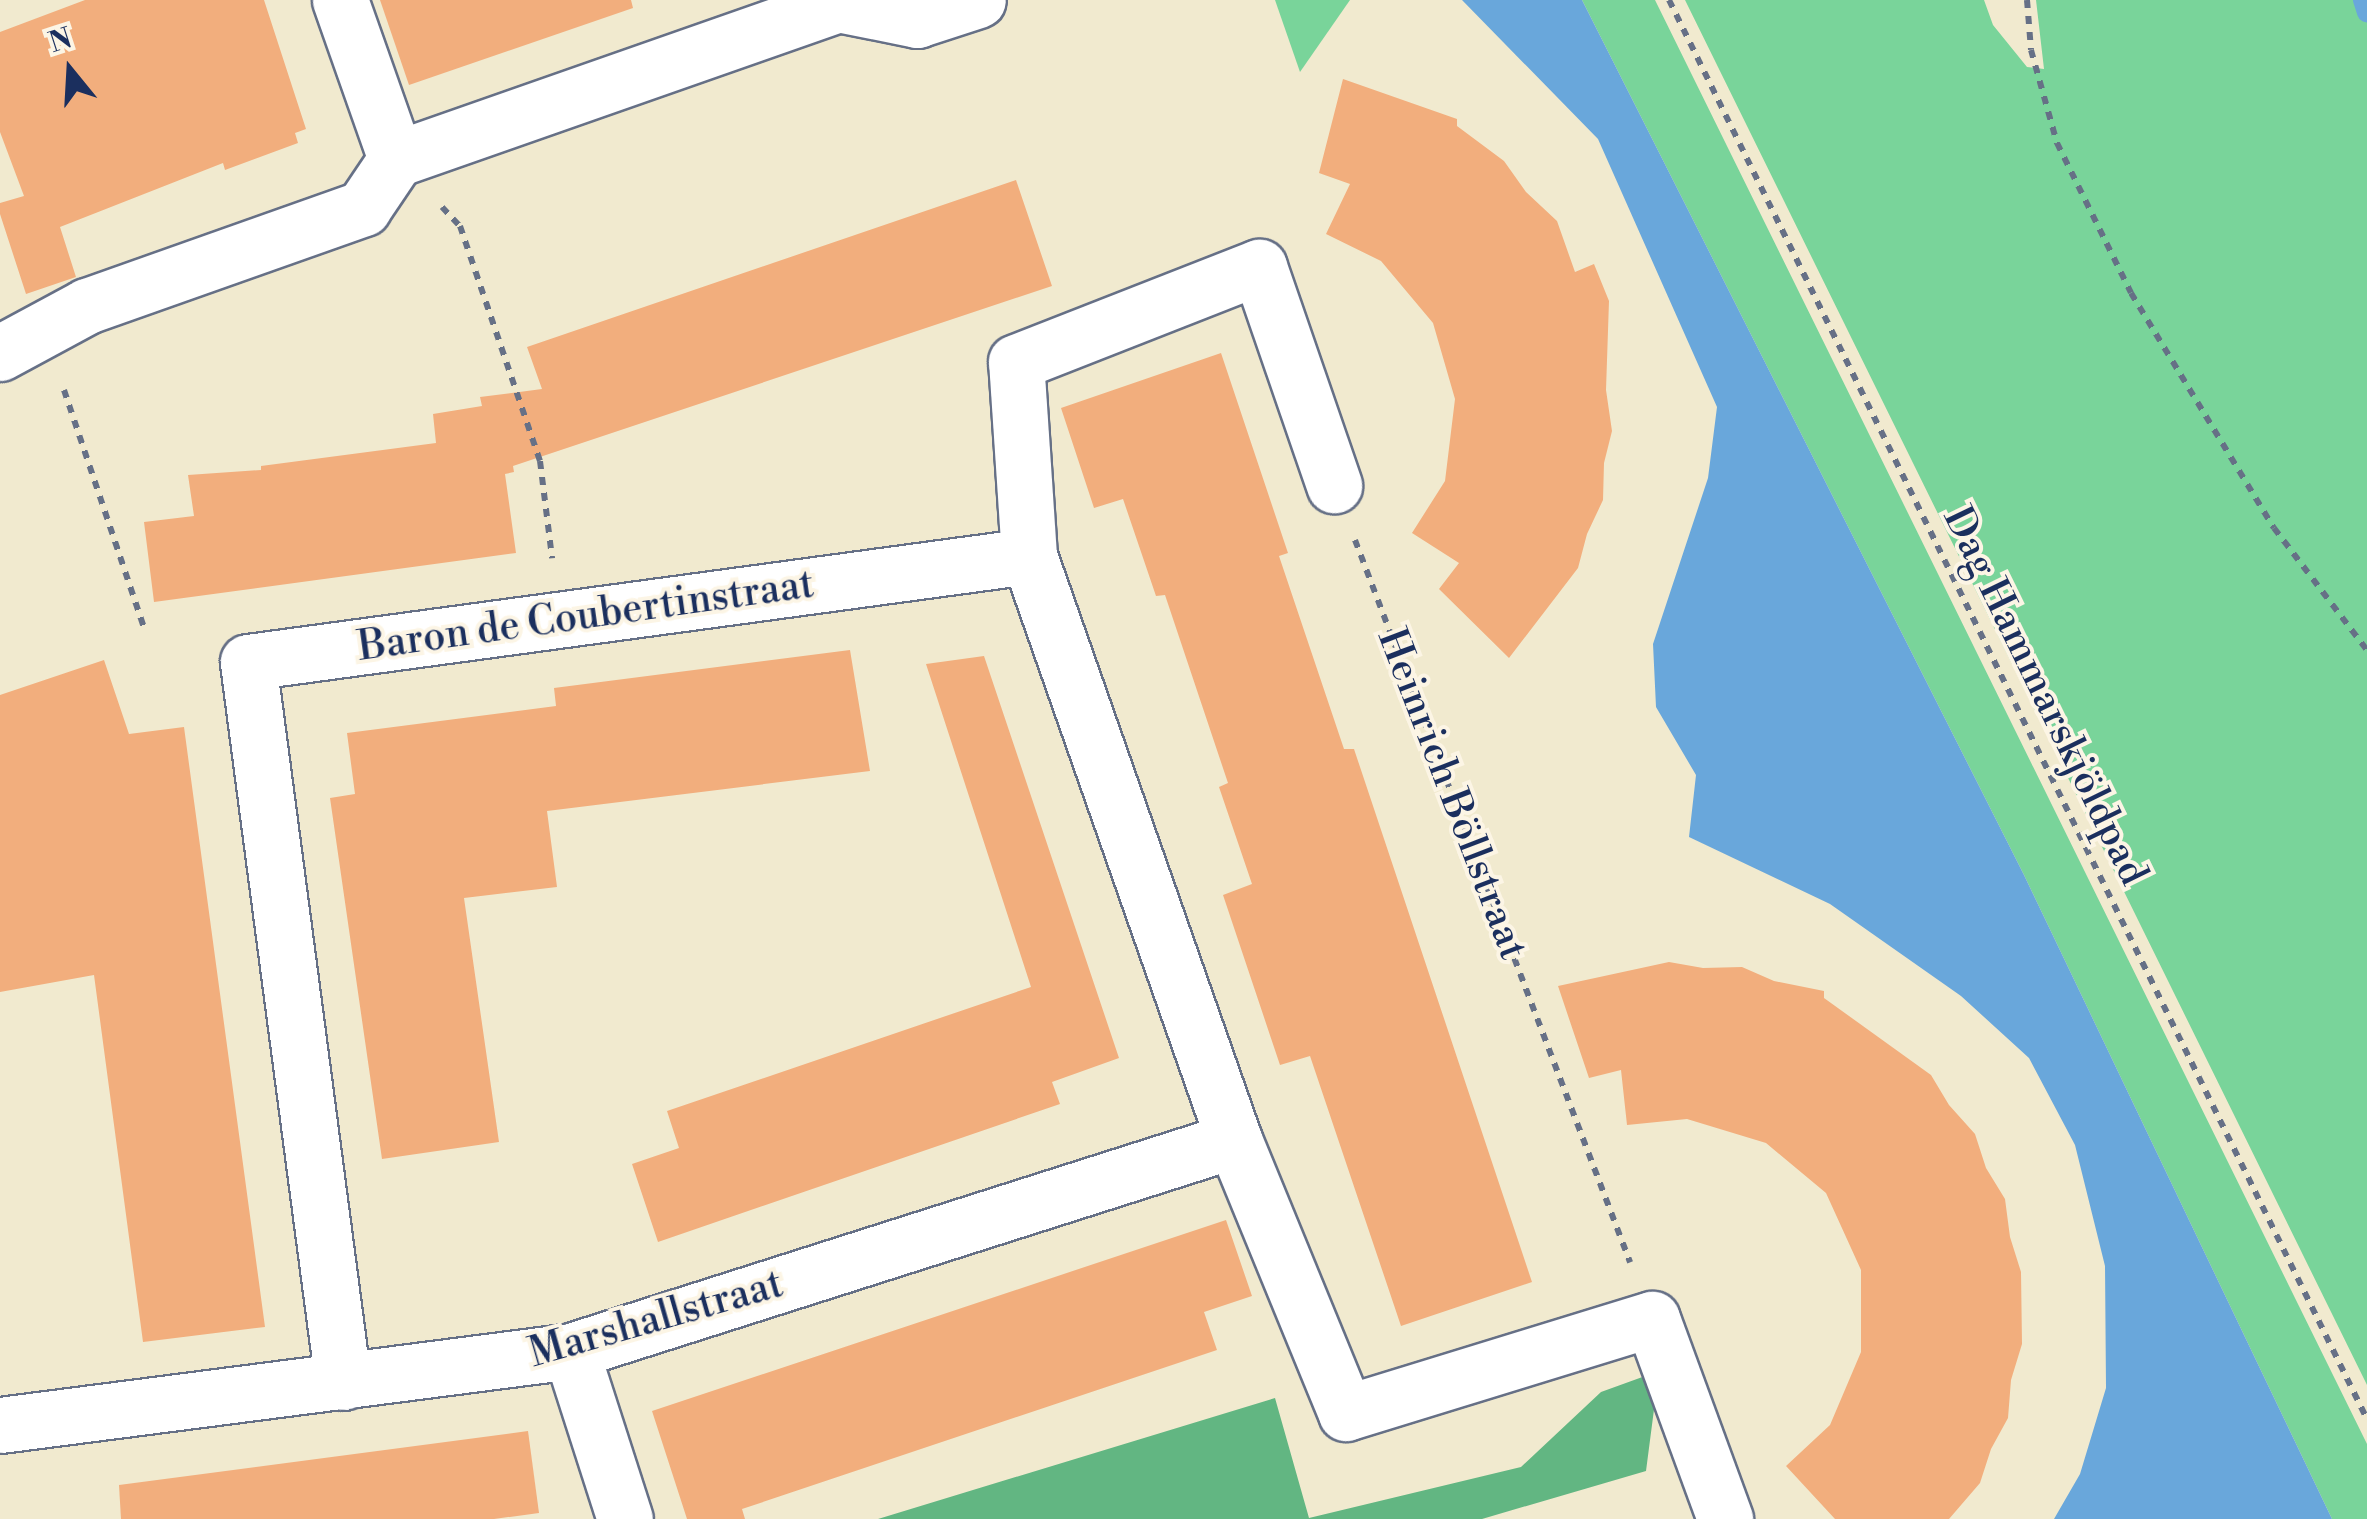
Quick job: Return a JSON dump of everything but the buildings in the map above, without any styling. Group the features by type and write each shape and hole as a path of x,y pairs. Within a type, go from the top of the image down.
{"street":[{"path":"340,0 396,158"},
{"path":"22,341 88,306 363,208 396,158 838,4 918,20 978,0"},
{"path":"1334,486 1260,267 1016,362 1029,556 1234,1140 1346,1412 1652,1319 1725,1519"},
{"name":"Baron de Coubertinstraat","path":"343,1382 248,662 1029,556"},
{"name":"Marshallstraat","path":"0,1425 571,1351 1234,1140"},
{"path":"571,1351 625,1519"}],"path":[{"name":"Dag Hammarskjöldpad","path":"1669,0 2367,1420"},
{"path":"2027,0 2031,50 2056,143 2131,293 2274,528 2367,650"},
{"path":"396,158 460,226 540,461 560,620"},
{"path":"22,341 145,630"},
{"name":"Heinrich Böllstraat","path":"1334,486 1652,1319"}],"green space":[{"path":"1275,0 1350,0 1300,72"},
{"path":"1582,0 1655,0 2367,1444 2367,1519 2332,1519 2024,875"},
{"path":"1685,0 1984,0 1993,25 2027,67 2044,69 2036,0 2367,0 2367,1385"},
{"path":"1659,1371 1646,1471 1482,1519 878,1519 1275,1398 1309,1518 1521,1467 1601,1392"}],"water":[{"path":"1462,0 1582,0 2024,875 2332,1519 2054,1519 2080,1474 2106,1388 2105,1266 2075,1145 2029,1058 1961,996 1830,904 1689,837 1696,775 1656,707 1653,644 1708,478 1717,407 1598,139"}],"waterway":[{"path":"2363,0 2367,12"}]}
